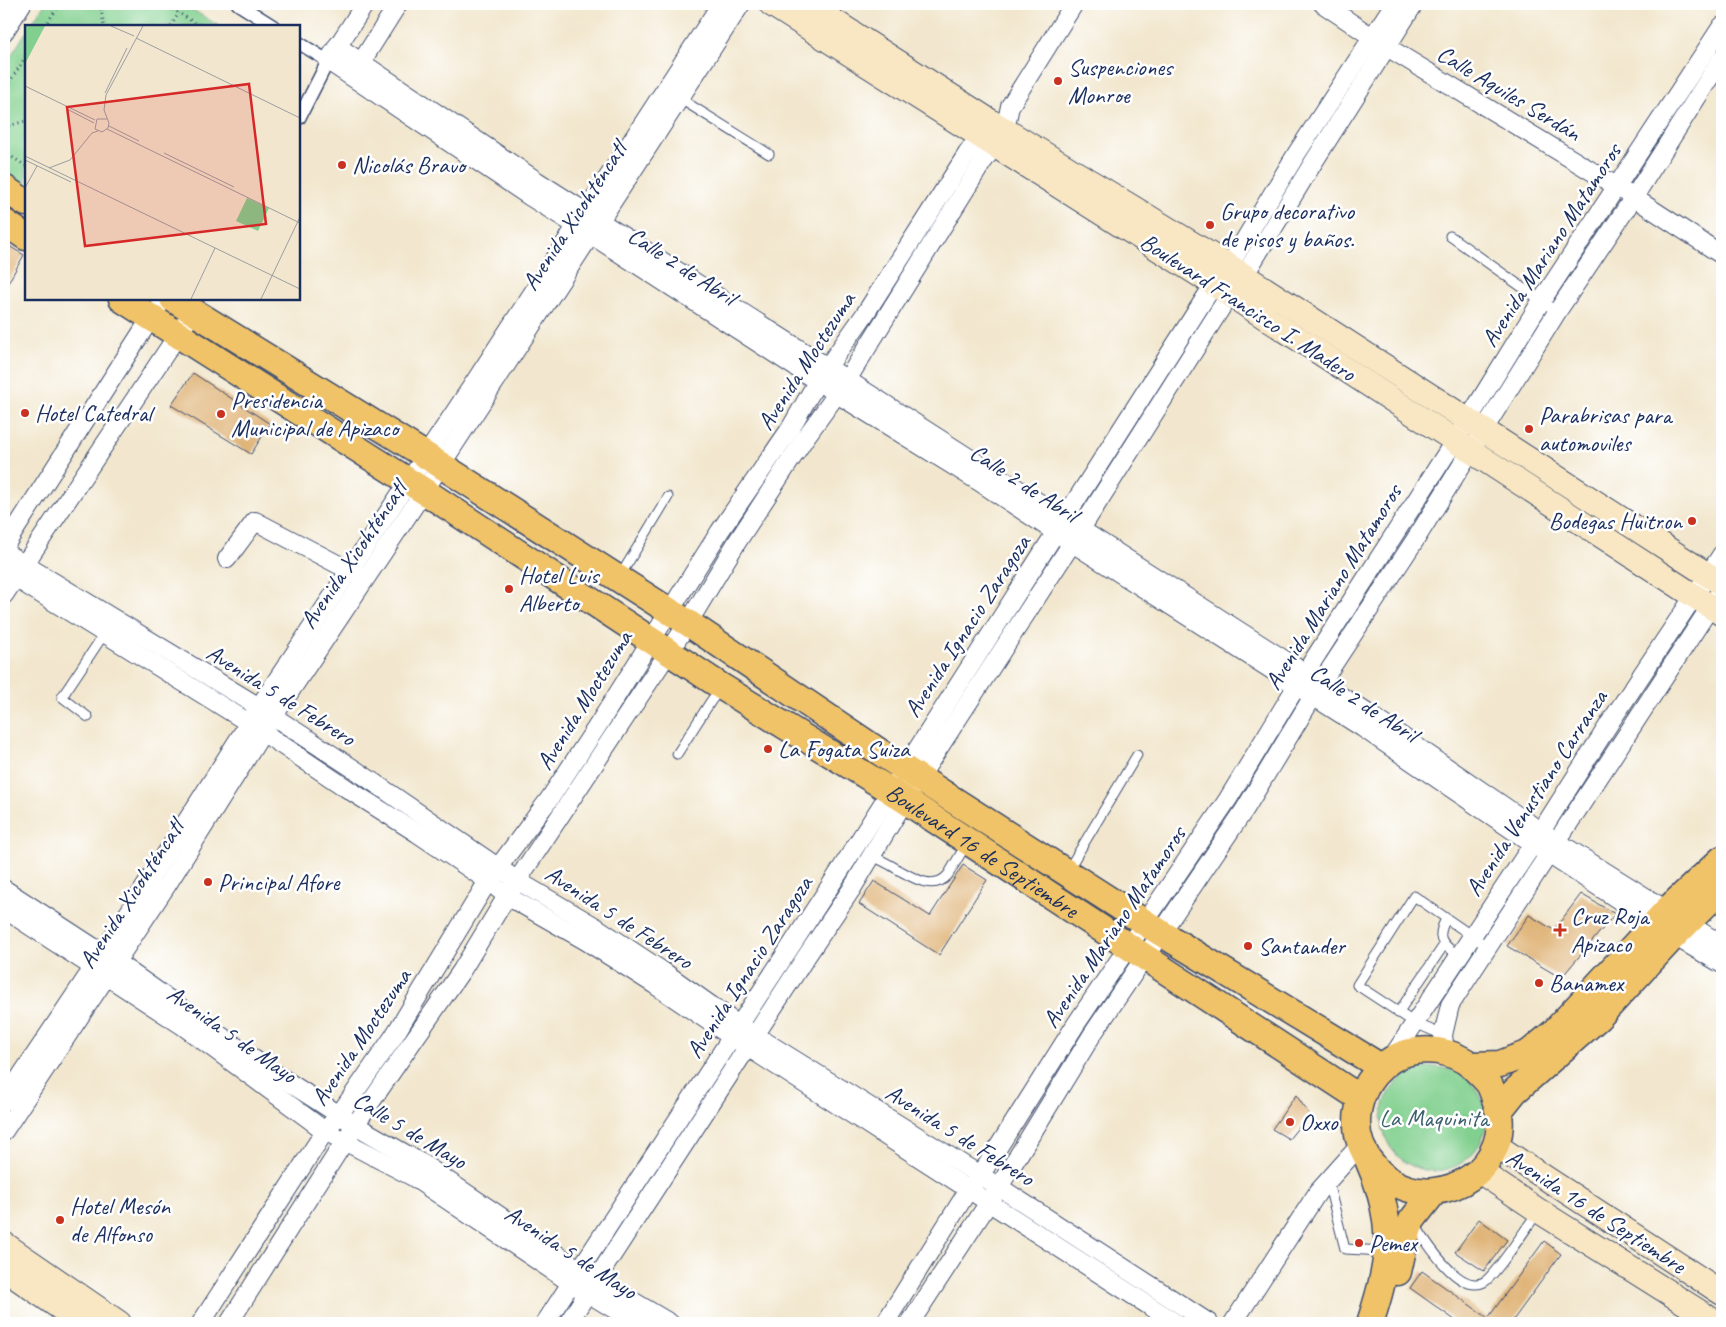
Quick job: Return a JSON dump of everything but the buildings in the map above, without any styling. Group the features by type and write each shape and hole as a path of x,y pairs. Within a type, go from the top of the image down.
{"main road":[{"name":"Boulevard Francisco I. Madero","path":"772,4 993,133 1236,271 1476,425 1713,594"},
{"name":"Boulevard Francisco I. Madero","path":"807,4 1222,290 1462,445 1713,594"},
{"path":"4,188 25,202"},
{"path":"4,222 25,236"},
{"name":"Boulevard 16 de Septiembre","path":"126,300 157,308 178,335 416,485 722,687 898,796 1360,1098"},
{"name":"Boulevard 16 de Septiembre","path":"190,303 618,578 912,774 1153,928 1386,1064"},
{"path":"1499,1110 1516,1091 1599,1017 1670,923 1722,859"},
{"path":"1472,1065 1500,1064 1529,1053 1553,1033 1670,923 1722,888"},
{"path":"1365,1152 1379,1172 1390,1181 1404,1188 1434,1192 1466,1181 1479,1171 1495,1145 1499,1128 1499,1110 1490,1085 1472,1065 1459,1057 1444,1043 1426,1050 1408,1053 1386,1064 1368,1082 1360,1098 1357,1129 1365,1152 1381,1193 1386,1221 1395,1252 1385,1323"},
{"name":"Avenida 16 de Septiembre","path":"1495,1145 1722,1293"},
{"name":"Avenida 16 de Septiembre","path":"1479,1171 1539,1211 1720,1322"},
{"path":"1370,1323 1384,1274 1395,1252 1405,1240 1412,1220 1434,1192"},
{"path":"4,1244 119,1323"},
{"path":"4,1269 82,1323"}],"street":[{"path":"4,32 22,4"},
{"path":"238,4 271,25"},
{"path":"300,116 328,61 365,4"},
{"path":"356,70 398,4"},
{"name":"Avenida Xicohténcatl","path":"639,144 680,98 689,68 721,4"},
{"name":"Avenida Xicohténcatl","path":"256,727 274,717 313,657 358,574 639,144 689,68 741,4"},
{"name":"Avenida Moctezuma","path":"678,617 737,542 805,438 847,380 943,227 993,133 1074,4"},
{"name":"Calle Aquiles Serdán","path":"1323,4 1380,42 1634,197 1722,255"},
{"name":"Avenida Ignacio Zaragoza","path":"545,1323 834,880 898,796 1060,525 1125,424 1313,163 1380,42 1394,4"},
{"name":"Avenida Ignacio Zaragoza","path":"1236,271 1297,153 1380,42 1414,4"},
{"name":"Avenida Mariano Matamoros","path":"1476,425 1542,300 1722,26"},
{"name":"Calle 2 de Abril","path":"300,44 328,61 356,70 483,155 537,181 588,223 678,281 755,320 847,380 915,432 1301,681 1368,722 1536,838 1670,923 1722,964"},
{"name":"Calle 2 de Abril","path":"337,46 356,70"},
{"name":"Avenida Mariano Matamoros","path":"913,1318 999,1187 1092,1034 1137,952 1228,799 1400,525 1462,445 1557,312 1634,197 1722,58"},
{"path":"1696,65 1712,75"},
{"name":"Avenida Moctezuma","path":"201,1323 326,1131 394,1036 493,874 558,802 614,734 660,646 678,617 720,531 790,429 817,382 866,314 926,217 993,133"},
{"path":"1297,153 1313,163"},
{"name":"Calle 2 de Abril","path":"483,155 528,196 588,223"},
{"path":"528,196 537,181"},
{"path":"926,217 943,227"},
{"name":"Calle 2 de Abril","path":"678,281 744,335 817,382 837,394 915,432"},
{"name":"Avenida Ignacio Zaragoza","path":"912,774 1076,536 1142,432 1222,290"},
{"path":"4,595 14,571 178,335 190,303"},
{"path":"4,547 157,308"},
{"path":"866,314 881,325"},
{"path":"744,335 755,320"},
{"path":"1125,424 1142,432"},
{"path":"790,429 805,438"},
{"name":"Avenida Mariano Matamoros","path":"1153,928 1245,809 1317,690 1417,536 1462,445"},
{"path":"227,558 255,521 358,574"},
{"path":"1400,525 1417,536"},
{"path":"720,531 737,542"},
{"name":"Avenida 5 de Febrero","path":"4,552 14,571 110,626 184,662 259,707 357,771 422,826 493,874 518,881 591,934 660,978 736,1032 974,1183 988,1202 1176,1323"},
{"name":"Avenida Venustiano Carranza","path":"1444,1043 1450,1005 1628,731 1713,594 1722,554"},
{"name":"Avenida Xicohténcatl","path":"5,1126 52,1044 256,727 259,707 299,646 358,574"},
{"name":"Avenida Venustiano Carranza","path":"1386,1064 1415,1023 1611,722 1713,594"},
{"path":"1355,597 1370,608"},
{"name":"Avenida 5 de Febrero","path":"110,626 173,676 256,727 346,788 422,826"},
{"path":"299,646 313,657"},
{"name":"Avenida Moctezuma","path":"229,1323 355,1125 462,970 518,881 598,725 660,646"},
{"path":"173,676 184,662"},
{"path":"1611,722 1628,731"},
{"path":"598,725 614,734"},
{"path":"346,788 357,771"},
{"name":"Avenida Ignacio Zaragoza","path":"568,1323 851,890 872,856 898,796"},
{"path":"1228,799 1245,809"},
{"name":"Avenida 5 de Febrero","path":"493,874 507,896 591,934"},
{"path":"834,880 851,890"},
{"name":"Calle 5 de Mayo","path":"4,889 105,964 188,1020 264,1075 355,1125 418,1171 592,1286 667,1322"},
{"path":"4,909 105,964"},
{"name":"Calle 2 de Abril","path":"1670,923 1722,944"},
{"path":"791,946 806,957"},
{"name":"Avenida Mariano Matamoros","path":"885,1323 1076,1024 1137,952"},
{"path":"443,957 462,970"},
{"path":"1076,1024 1092,1034"},
{"path":"394,1036 410,1045"},
{"name":"Avenida Xicohténcatl","path":"4,1101 52,1044"},
{"name":"Avenida 5 de Mayo","path":"264,1075 326,1131 345,1142 418,1171"},
{"path":"1233,1323 1318,1192 1365,1152"},
{"name":"Avenida 5 de Febrero","path":"974,1183 999,1187 1209,1323"},
{"path":"256,1239 278,1248"},
{"path":"1099,1273 1109,1258"},
{"name":"Avenida 5 de Mayo","path":"592,1286 637,1323"},
{"path":"898,1302 913,1318"}],"lane":[{"path":"680,98 769,154"},
{"path":"1450,236 1557,312"},
{"path":"618,578 668,497"},
{"path":"88,717 62,697 110,626"},
{"path":"677,754 711,700 722,687"},
{"path":"1066,872 1137,755"},
{"path":"872,856 918,881 935,883 944,880 968,842"},
{"path":"1444,1043 1357,985 1414,896 1488,947"},
{"path":"1446,919 1440,929 1440,936 1444,945 1458,956"},
{"path":"1398,1013 1444,945"},
{"path":"1328,1182 1345,1249 1395,1252"},
{"path":"1412,1220 1431,1249 1455,1276 1475,1284 1485,1282 1539,1211"}],"path":[{"path":"46,25 60,4"},
{"path":"100,4 104,25"},
{"path":"164,4 198,25"},
{"path":"172,25 179,13"},
{"path":"4,91 25,58"},
{"path":"4,127 25,121"},
{"path":"4,152 25,165"}],"green space":[{"path":"45,4 183,4 217,25 31,25"},
{"path":"25,34 25,185 4,172 4,67"},
{"name":"La Maquinita","path":"1434,1067 1454,1071 1463,1075 1471,1082 1478,1090 1482,1099 1486,1119 1482,1139 1478,1148 1471,1156 1463,1163 1454,1167 1434,1171 1414,1167 1405,1163 1397,1156 1390,1148 1386,1139 1382,1119 1386,1099 1390,1090 1397,1082 1405,1075 1414,1071"}],"place":[{"name":"Suspenciones Monroe","path":"1058,81"},
{"name":"Nicolás Bravo","path":"342,165"},
{"name":"Grupo decorativo de pisos y baños.","path":"1210,225"},
{"name":"Hotel Catedral","path":"25,413"},
{"name":"Presidencia Municipal de Apizaco","path":"221,414"},
{"name":"Parabrisas para automoviles","path":"1529,429"},
{"name":"Bodegas Huitron","path":"1692,521"},
{"name":"Hotel Luis Alberto","path":"509,589"},
{"name":"La Fogata Suiza","path":"768,749"},
{"name":"Principal Afore","path":"208,882"},
{"name":"Cruz Roja Apizaco","path":"1560,930"},
{"name":"Santander","path":"1248,946"},
{"name":"Banamex","path":"1539,983"},
{"name":"Oxxo","path":"1290,1122"},
{"name":"Hotel Mesón de Alfonso","path":"60,1220"},
{"name":"Pemex","path":"1359,1243"}]}
